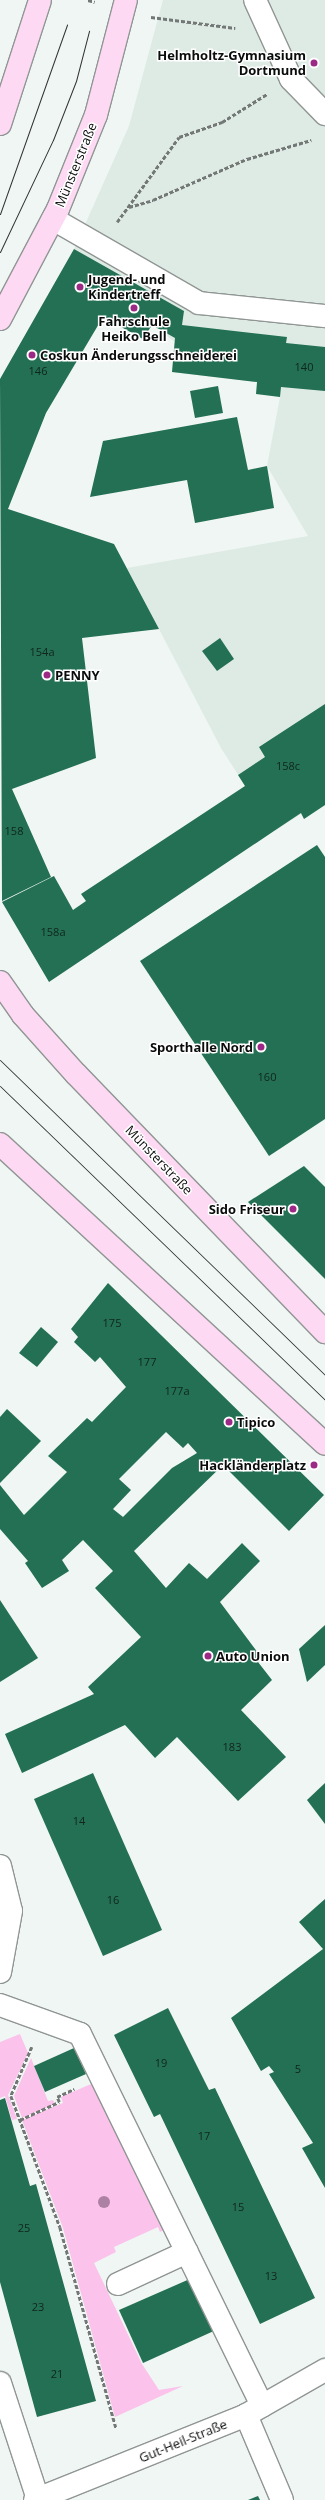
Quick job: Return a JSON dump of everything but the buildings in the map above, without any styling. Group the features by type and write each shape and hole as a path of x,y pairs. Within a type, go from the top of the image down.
{"main road":[{"path":"0,124 40,0"},
{"name":"Münsterstraße","path":"0,319 53,219 96,115 126,0"},
{"name":"Münsterstraße","path":"0,982 23,1015 76,1074 325,1332"},
{"path":"0,1144 325,1444"}],"street":[{"path":"254,0 291,79 325,114"},
{"path":"53,219 199,303 325,316"},
{"path":"0,1866 11,1911 0,1972"},
{"path":"0,2005 80,2034 186,2252 254,2411 282,2500"},
{"path":"118,2284 186,2252"},
{"name":"Gut-Heil-Straße","path":"37,2500 254,2411 325,2370"},
{"path":"0,2383 37,2500"}],"path":[{"path":"146,15 269,33"},
{"path":"100,247 179,137 222,122 291,79"},
{"path":"129,207 153,200 246,159 318,138"},
{"path":"35,2042 11,2096 60,2227 116,2428"},
{"path":"20,2120 59,2102 57,2097 102,2077"}],"shaded area":[{"path":"163,0 325,0 325,805 304,819 301,814 274,831 221,748 127,568 308,536 267,466 280,397 257,382 172,372 175,342 152,325 165,300 74,249 129,126"},
{"path":"20,2034 28,2053 8,2095 17,2119 12,2120 5,2096 0,2098 0,2042"},
{"path":"31,2058 48,2101 53,2100 55,2104 22,2118 14,2096"},
{"path":"98,2081 164,2230 160,2232 158,2227 114,2247 116,2252 94,2263 142,2364 159,2390 183,2386 115,2417 63,2228 22,2120 63,2103 61,2097"}],"tram line":[{"path":"0,214 67,25"},
{"path":"0,252 53,140 76,81 89,31"},
{"path":"0,1060 325,1375"},
{"path":"0,1086 325,1400"}],"place":[{"name":"Helmholtz-Gymnasium Dortmund","path":"314,63"},
{"name":"Jugend- und Kindertreff","path":"80,287"},
{"name":"Fahrschule Heiko Bell","path":"134,308"},
{"name":"Coskun Änderungsschneiderei","path":"32,355"},
{"name":"PENNY","path":"47,675"},
{"name":"Sporthalle Nord","path":"261,1047"},
{"name":"Sido Friseur","path":"293,1209"},
{"name":"Tipico","path":"229,1422"},
{"name":"Hackländerplatz","path":"314,1465"},
{"name":"Auto Union","path":"208,1656"}]}
